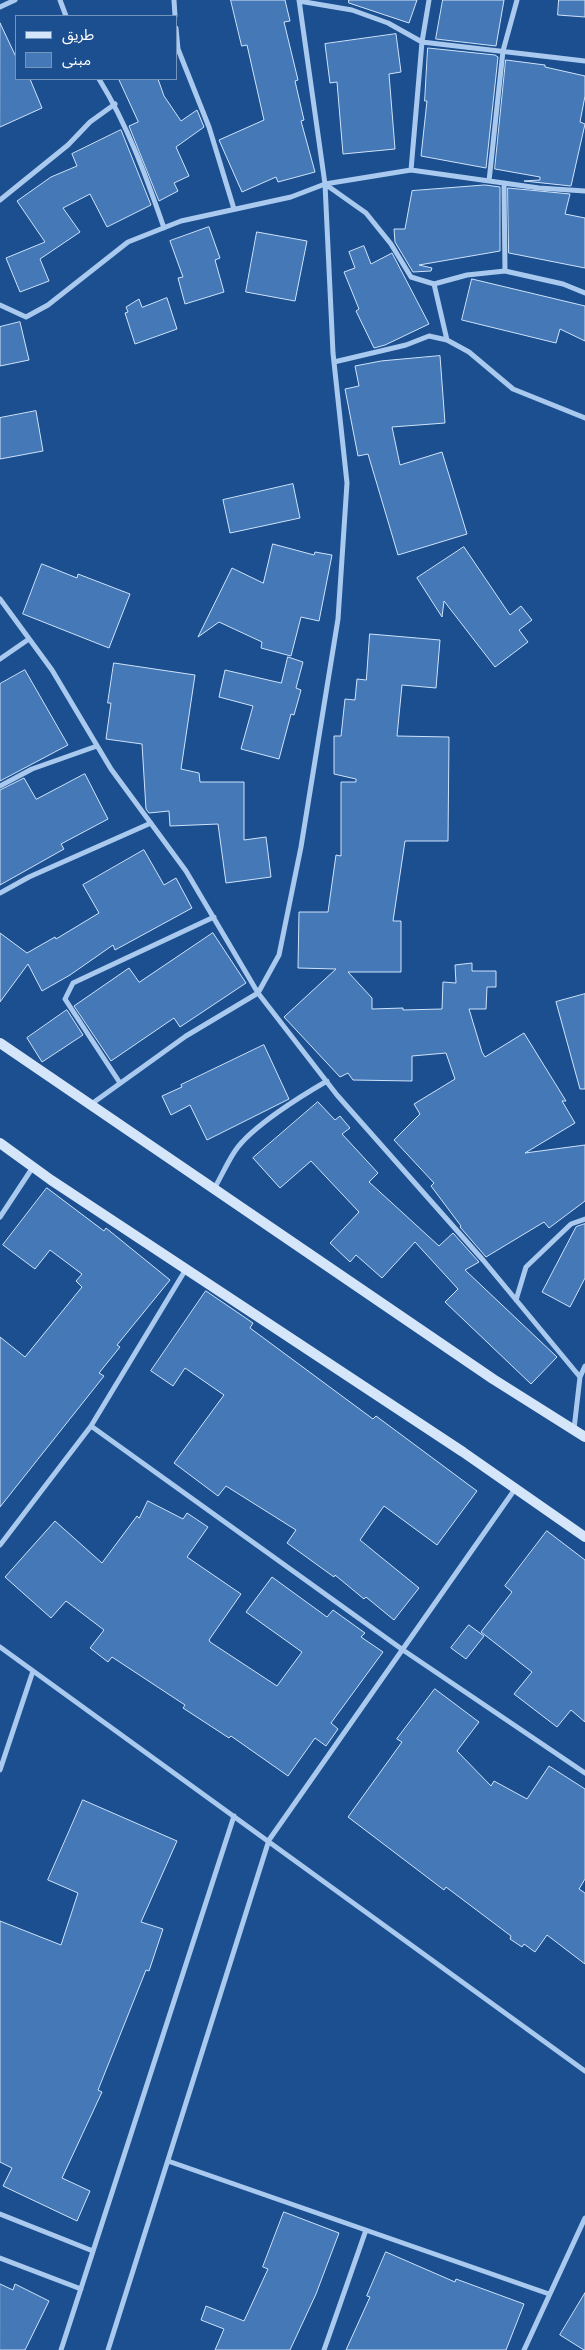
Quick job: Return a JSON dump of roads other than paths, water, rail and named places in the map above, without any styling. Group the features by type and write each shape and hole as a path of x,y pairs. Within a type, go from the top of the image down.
{"street":[{"path":"0,6 15,0"},
{"path":"60,0 66,15"},
{"path":"174,0 175,15"},
{"path":"410,170 422,42 428,0"},
{"path":"489,181 503,51 517,0"},
{"path":"89,1105 186,1036 258,993 279,954 301,847 338,619 347,483 334,362 325,184 299,1 352,10 388,23 422,42 585,61"},
{"path":"178,48 209,127 234,209"},
{"path":"100,80 115,104 142,164 164,228"},
{"path":"0,200 68,145 90,122 115,104"},
{"path":"0,305 26,317 48,305 128,242 181,221 291,197 325,184 410,170 504,183 585,191"},
{"path":"504,183 505,271"},
{"path":"325,184 366,213 391,244 411,276 434,284 467,275 505,271 563,284 585,293"},
{"path":"434,284 447,340"},
{"path":"334,362 406,344 429,336 447,340 469,352 512,389 585,418"},
{"path":"0,599 52,670 111,769 186,871 258,993 327,1081 580,1377"},
{"path":"0,659 29,639"},
{"path":"0,786 32,768 97,746"},
{"path":"0,893 29,877 151,823"},
{"path":"120,1083 65,998 73,982 214,917"},
{"path":"0,1043 493,1378 585,1437"},
{"path":"214,1190 236,1150 264,1123 327,1081"},
{"path":"0,1143 585,1537"},
{"path":"0,1217 34,1167"},
{"path":"516,1300 526,1267 571,1224 585,1219"},
{"path":"0,1545 91,1426 186,1269"},
{"path":"574,1429 580,1377 585,1366"},
{"path":"91,1426 402,1650 585,1773"},
{"path":"108,2350 269,1840 516,1489"},
{"path":"0,1646 269,1840 585,2072"},
{"path":"0,1770 33,1671"},
{"path":"61,2350 234,1816"},
{"path":"168,2161 549,2294"},
{"path":"0,2214 93,2251"},
{"path":"524,2350 585,2218"},
{"path":"324,2350 366,2230"},
{"path":"0,2258 81,2289"}]}
